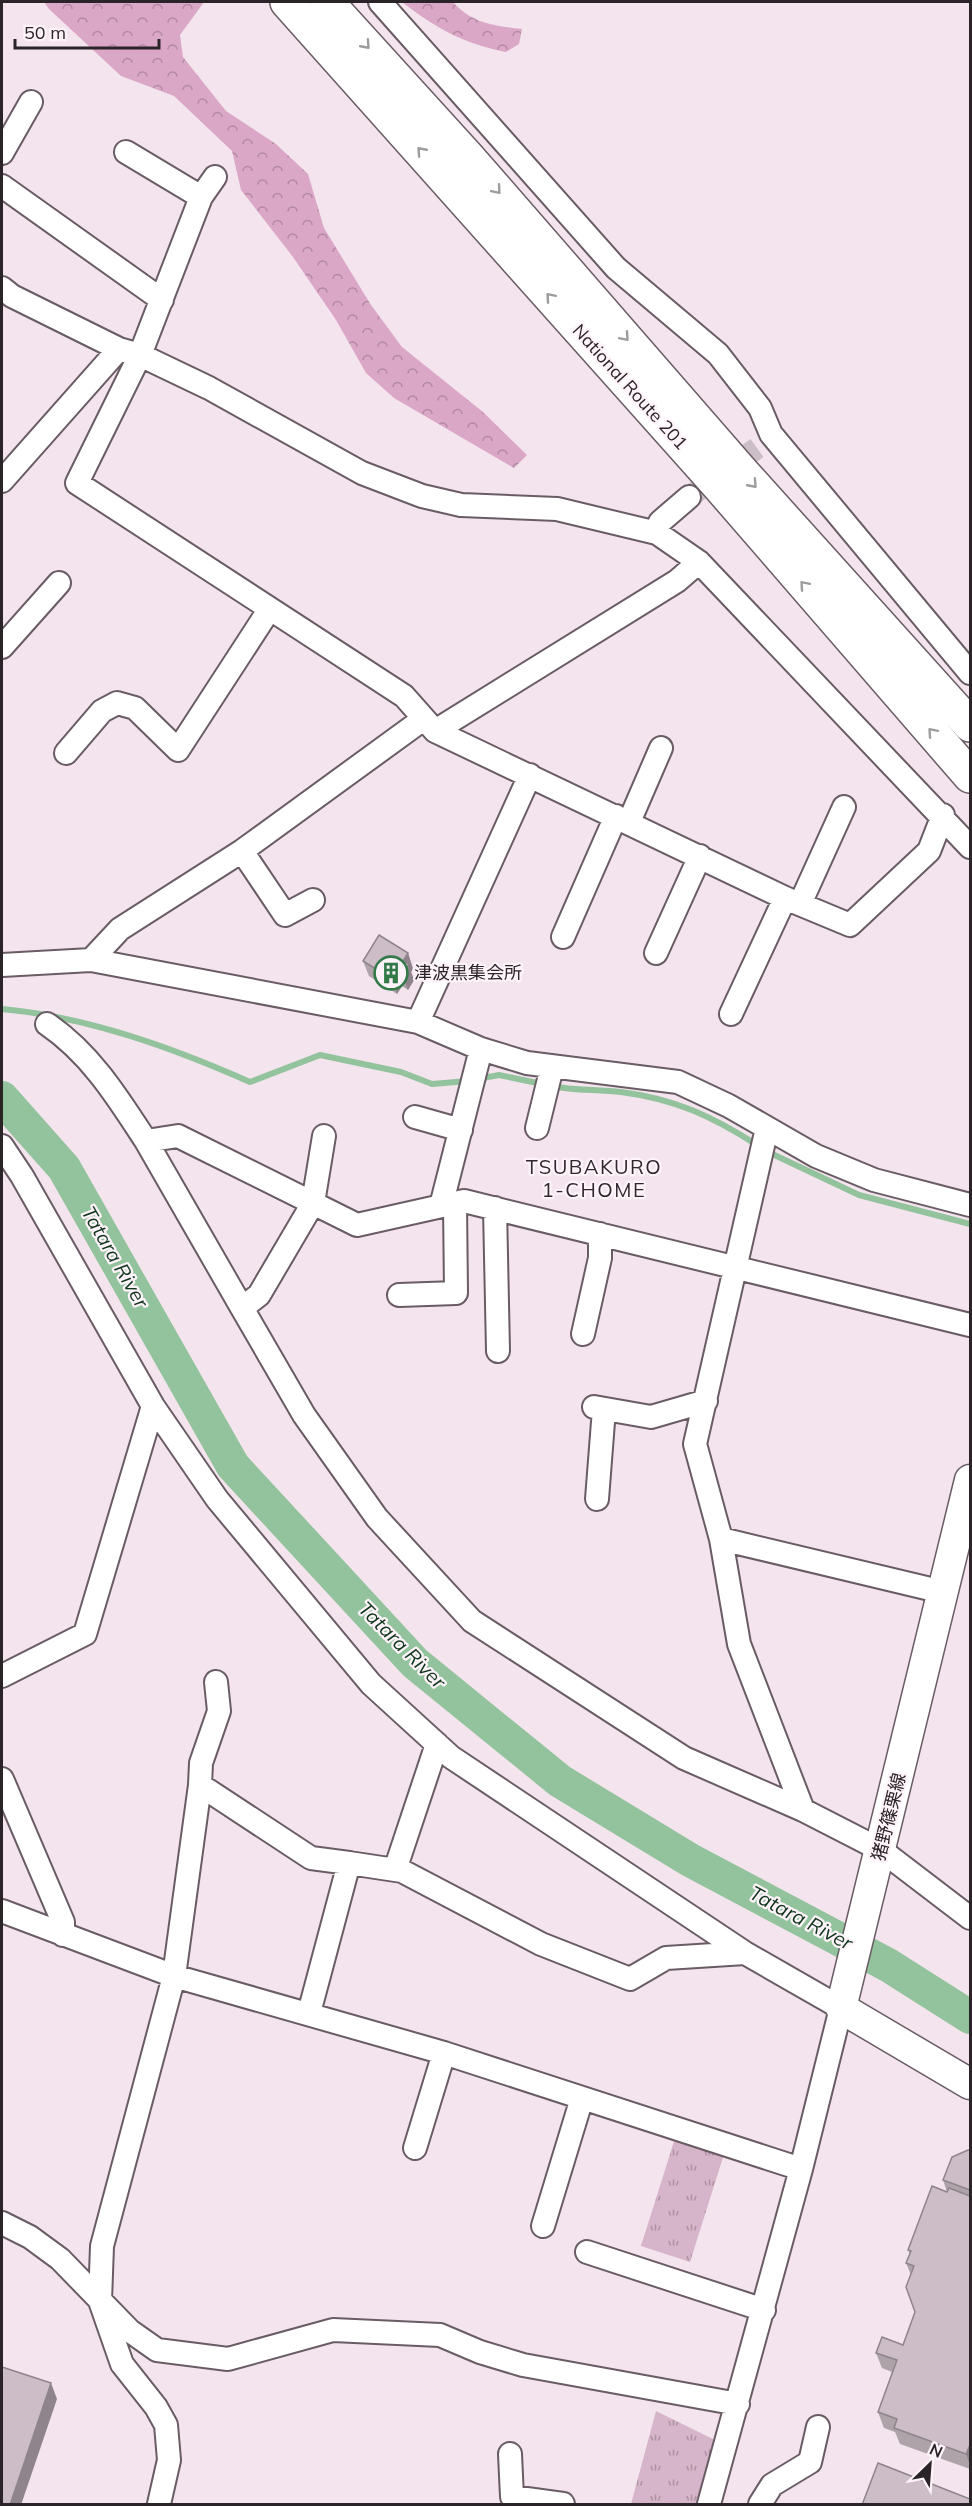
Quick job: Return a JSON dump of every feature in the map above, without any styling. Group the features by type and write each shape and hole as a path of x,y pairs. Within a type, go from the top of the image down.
{"highway":[{"name":"National Route 201","path":"287,2 718,485 970,776"},
{"name":"National Route 201","path":"327,2 468,157 744,474 970,725"}],"main road":[{"name":"猪野篠栗線","path":"843,2002 970,1480"},
{"path":"843,2002 970,2084"}],"street":[{"path":"380,2 616,268 718,354 760,408 764,441 970,673"},
{"path":"2,153 31,102"},
{"path":"126,152 201,197"},
{"path":"215,177 201,197 162,300 130,352 77,483 404,696 429,726 793,901 850,925 928,851 943,815"},
{"path":"2,186 162,300"},
{"path":"5,297 208,388 362,473 422,496 461,505 557,509 657,533 699,562 943,815 970,847"},
{"path":"2,480 130,352"},
{"path":"657,533 660,522 689,497"},
{"path":"91,960 120,928 242,851 429,726 677,581 699,562"},
{"path":"2,647 59,583"},
{"path":"66,753 102,711 117,703 135,708 178,750 269,610"},
{"path":"563,937 661,748"},
{"path":"418,1022 530,775"},
{"path":"731,1014 843,807"},
{"path":"242,851 285,915 313,900"},
{"path":"656,953 700,856"},
{"path":"2,965 91,960 418,1022 481,1049 527,1063 678,1082 729,1106 816,1156 874,1180 970,1205"},
{"path":"47,1024 65,1036 107,1080 146,1141 304,1415 377,1518 471,1620 684,1758 803,1810 880,1855 970,1918"},
{"path":"399,1295 456,1293 448,1204 460,1130 481,1049"},
{"path":"537,1128 552,1067"},
{"path":"415,1117 460,1130"},
{"path":"767,1128 738,1268 695,1444 721,1539 739,1644 803,1810"},
{"path":"146,1141 178,1136 357,1225 464,1201 970,1325"},
{"path":"242,1308 259,1295 313,1203 324,1136"},
{"path":"2,1146 22,1176 153,1406 217,1499 371,1684 451,1757 745,1953 843,2002 764,2310 709,2505"},
{"path":"495,1209 498,1351"},
{"path":"583,1334 600,1258 600,1234"},
{"path":"597,1499 599,1408 651,1417 706,1401"},
{"path":"2,1676 85,1634 153,1406"},
{"path":"721,1539 943,1592"},
{"path":"159,2505 169,2460 166,2425 156,2406 122,2364 100,2301 102,2247 174,1976 201,1763 219,1711 216,1682"},
{"path":"395,1870 437,1744"},
{"path":"2,1779 63,1922 63,1935"},
{"path":"200,1785 311,1858 402,1871 541,1944 630,1979 666,1958 745,1953"},
{"path":"309,2013 349,1863"},
{"path":"2,1911 174,1976 444,2053 801,2169"},
{"path":"416,2148 444,2053"},
{"path":"543,2226 582,2098"},
{"path":"2,2223 30,2237 60,2259 130,2331 157,2350 228,2359 333,2330 440,2334 480,2352 523,2365 738,2404"},
{"path":"587,2252 764,2310"},
{"path":"760,2505 772,2486 810,2462 818,2427"},
{"path":"510,2454 512,2501 563,2505"}],"green space":[{"path":"44,2 204,2 180,35 183,57 226,111 276,144 308,174 324,228 371,305 402,347 483,412 527,455 514,468 394,398 366,373 336,320 293,257 241,190 232,151 174,96 121,76"},
{"path":"402,2 453,2 476,19 493,25 522,29 519,44 506,52 463,39 438,27"},
{"path":"676,2135 725,2151 690,2262 641,2246"},
{"path":"656,2411 719,2442 701,2504 631,2504"}],"building":[{"path":"379,935 408,953 403,961 409,964 402,974 397,970 392,979 363,961"},
{"path":"970,2150 970,2190 943,2180 952,2157"},
{"path":"932,2186 947,2192 949,2188 970,2196 970,2445 966,2454 894,2428 897,2419 878,2412 897,2360 876,2353 882,2337 903,2345 915,2312 906,2287 914,2266 906,2263 911,2251 908,2250"},
{"path":"2,2367 51,2383 10,2505 2,2505"},
{"path":"878,2463 970,2499 970,2505 862,2505"}],"waterway":[{"path":"2,1009 66,1019 128,1035 250,1082 320,1055 401,1072 432,1084 468,1081"},
{"path":"478,1079 499,1075 542,1084"},
{"path":"552,1086 621,1092 659,1099 708,1117 757,1145"},
{"name":"Tatara River","path":"2,1098 64,1168 233,1466 415,1663 560,1781 690,1860 888,1965 970,2017"},
{"path":"766,1151 859,1195 970,1224"}],"tunnel":[{"path":"689,497 757,448"}],"place":[{"name":"津波黒集会所","path":"391,973"}],"district":[{"name":"TSUBAKURO 1-CHOME","path":"594,1178"}]}
